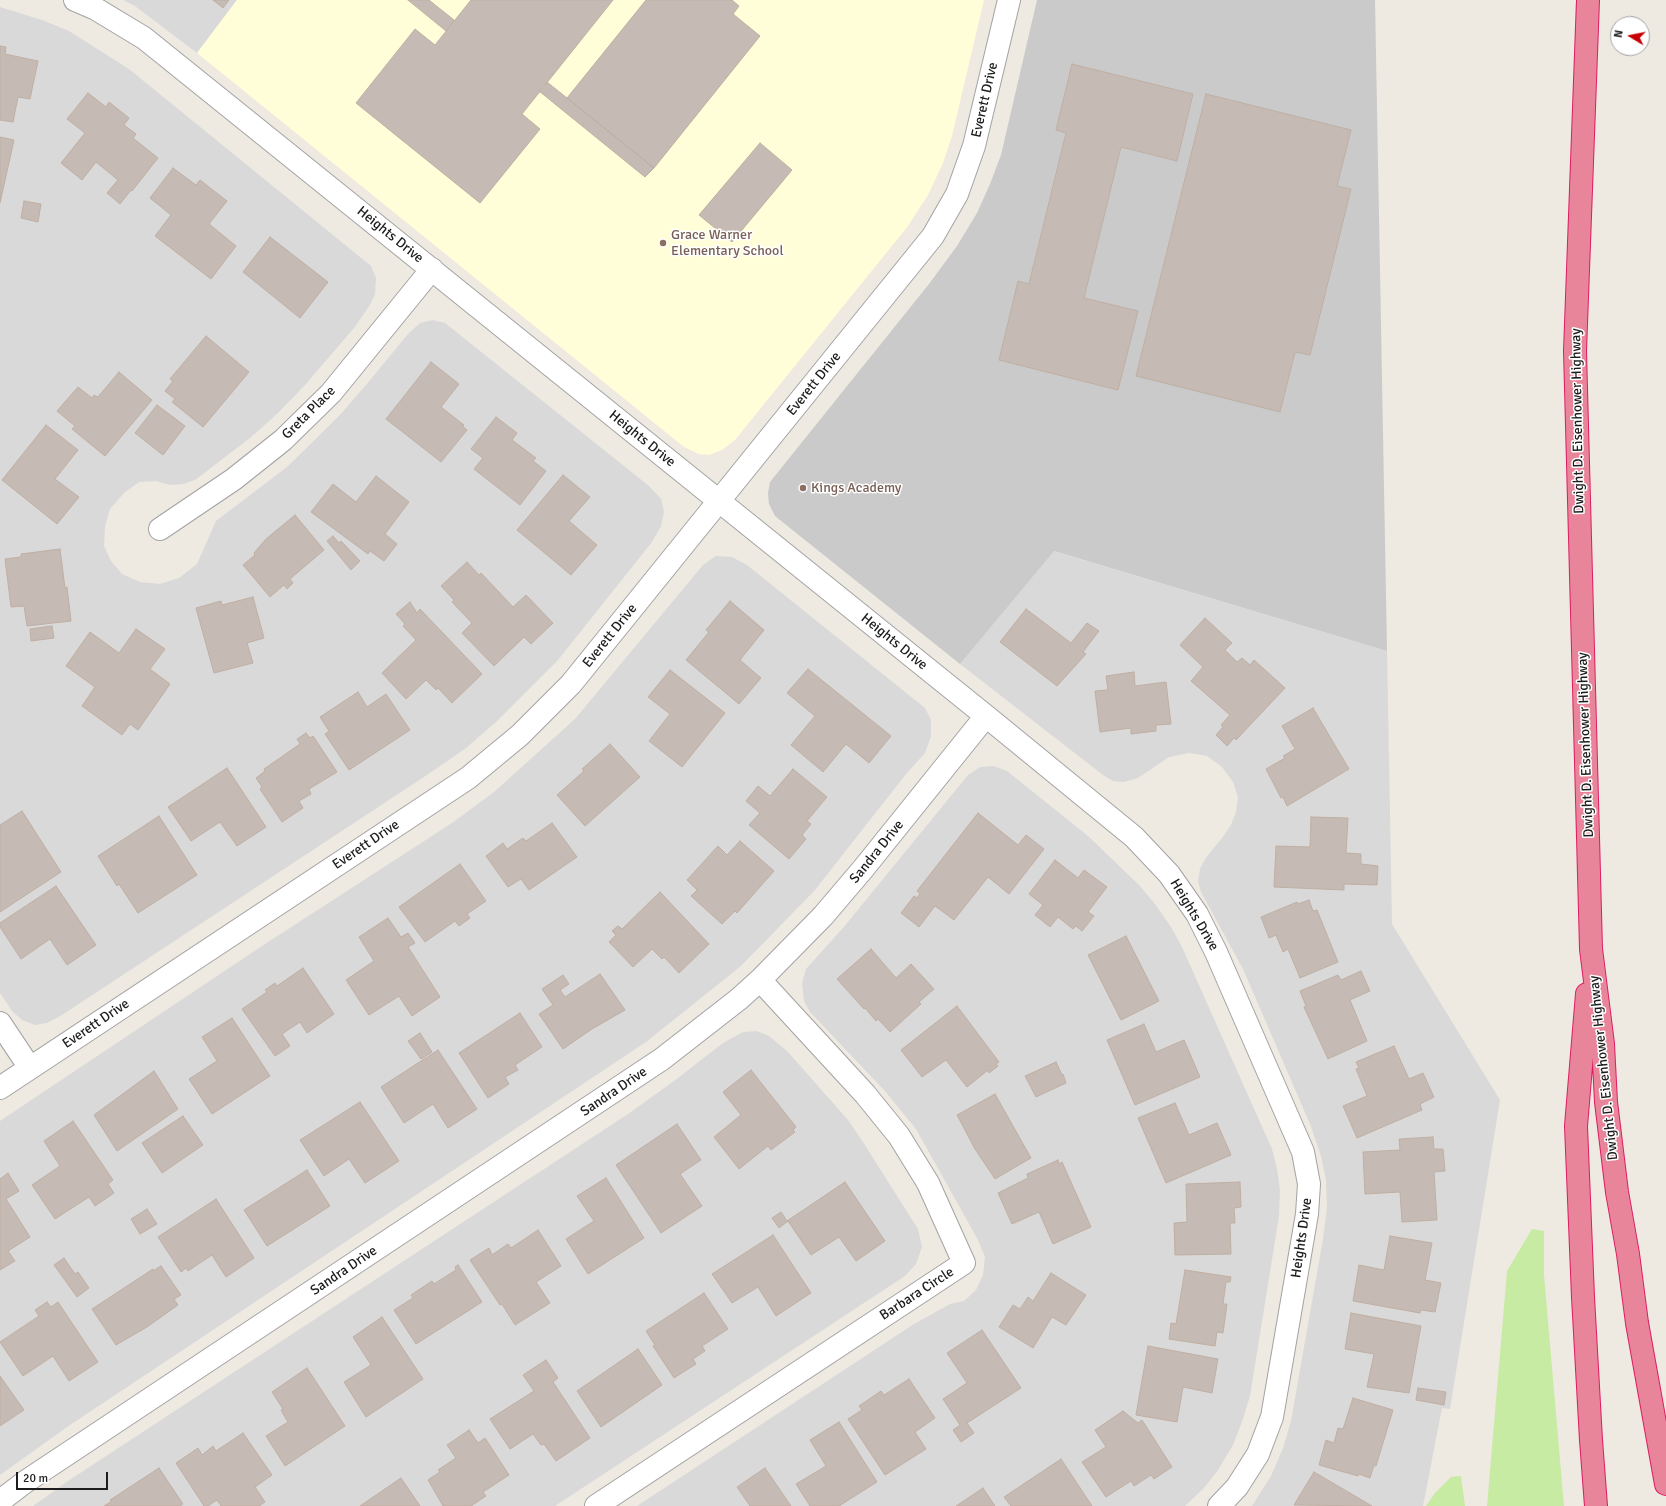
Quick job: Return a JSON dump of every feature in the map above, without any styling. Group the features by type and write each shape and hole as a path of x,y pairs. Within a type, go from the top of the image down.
{"highway":[{"name":"Dwight D. Eisenhower Highway","path":"1588,0 1575,351 1591,949 1603,1044 1606,1102 1617,1192 1628,1254 1637,1323 1666,1484"},
{"path":"1591,949 1576,1126 1583,1297 1596,1506"}],"street":[{"name":"Heights Drive","path":"75,0 96,9 144,38 986,716 1134,837 1169,874 1196,914 1216,952 1303,1152 1309,1184 1307,1214 1272,1417 1258,1454 1237,1487 1219,1506"},
{"name":"Everett Drive","path":"0,1088 468,778 520,735 571,684 933,236 957,194 974,146 1009,0"},
{"name":"Greta Place","path":"160,529 234,479 283,440 331,393 432,269"},
{"name":"Sandra Drive","path":"0,1501 25,1482 662,1060 760,980 823,916 986,716"},
{"name":"Barbara Circle","path":"596,1506 964,1263 928,1184 900,1136 865,1094 760,980"},
{"path":"0,1023 30,1068"}],"shaded area":[{"path":"123,0 237,0 197,53 135,6"},
{"name":"Grace Warner Elementary School","path":"237,0 984,0 952,136 943,163 928,195 908,226 735,440 722,450 709,455 699,454 684,447 197,53"},
{"path":"1037,0 1375,0 1387,651 1054,551 960,664 775,516 769,504 768,493 770,482 929,284 957,246 977,213 1001,155"},
{"path":"0,7 42,20 69,31 129,69 371,266 376,278 375,294 370,305 354,328 305,385 278,413 250,438 195,480 183,484 170,485 156,481 139,482 124,493 110,509 105,526 104,546 111,561 122,574 140,582 160,584 179,578 197,564 216,521 287,467 339,416 408,334 420,323 433,320 445,323 649,486 661,499 664,512 661,526 652,542 558,660 496,722 466,748 62,1015 47,1023 35,1025 22,1020 12,1011 0,993"},
{"path":"1053,551 1387,651 1392,924 1500,1100 1450,1409 1442,1408 1423,1506 1252,1506 1271,1476 1283,1448 1291,1421 1323,1239 1327,1207 1326,1180 1321,1156 1310,1124 1243,969 1201,892 1198,881 1200,869 1205,859 1231,825 1236,812 1238,797 1233,782 1222,767 1207,756 1189,753 1169,757 1138,778 1124,782 1113,781 1103,775 960,664"},
{"path":"716,556 732,557 747,565 925,708 931,720 931,736 925,753 906,774 815,890 741,966 646,1042 67,1427 0,1475 0,1121 262,946 452,823 494,792 575,719 703,565"},
{"path":"994,766 1007,771 1088,836 1139,885 1155,904 1171,927 1182,947 1272,1149 1280,1190 1279,1216 1250,1396 1233,1445 1218,1470 1204,1488 1185,1506 637,1506 914,1324 950,1304 964,1301 976,1290 983,1275 985,1257 978,1240 916,1129 884,1090 810,1012 804,1001 802,983 806,969 843,928 968,775 980,767"},
{"path":"757,1031 769,1036 788,1052 848,1120 918,1229 922,1247 916,1264 905,1276 555,1506 33,1506 71,1479 628,1114 723,1043 743,1032"}],"green space":[{"path":"1532,1229 1544,1231 1544,1275 1564,1506 1487,1506 1507,1271"},
{"path":"1461,1476 1465,1506 1426,1506 1435,1493 1451,1477"}],"building":[{"path":"213,0 229,0 223,8"},
{"path":"408,0 429,0 454,20 446,31"},
{"path":"471,0 613,0 522,114 540,129 480,203 356,103 415,29 435,45"},
{"path":"646,0 732,0 739,6 733,14 760,36 654,168 567,98"},
{"path":"0,46 6,47 5,54 38,61 30,99 18,97 13,122 0,120"},
{"path":"1072,64 1193,94 1177,161 1121,147 1084,298 1138,311 1118,390 999,360 1018,281 1029,284 1066,133 1056,130"},
{"path":"547,82 654,168 645,177 539,91"},
{"path":"88,93 106,107 109,102 129,118 124,125 136,134 133,138 158,158 120,204 107,193 118,180 96,162 82,180 61,163 85,133 67,119"},
{"path":"1206,94 1351,130 1337,186 1351,189 1310,355 1295,352 1280,412 1136,376"},
{"path":"0,137 14,140 0,203"},
{"path":"760,143 792,170 732,242 699,215"},
{"path":"173,168 196,185 200,180 227,201 209,224 236,246 211,279 155,236 171,215 150,198"},
{"path":"24,201 41,204 38,222 21,218"},
{"path":"270,237 328,282 300,318 243,272"},
{"path":"206,336 249,372 203,427 172,402 175,399 165,391 173,381 170,379"},
{"path":"431,362 459,384 441,407 464,425 462,426 467,430 441,462 386,419"},
{"path":"119,372 152,400 105,456 72,429 75,426 57,411 78,387 92,398 94,395 98,397"},
{"path":"157,405 185,426 163,455 135,433"},
{"path":"496,417 517,433 512,440 536,458 533,461 546,471 520,505 474,469 483,458 471,449"},
{"path":"46,425 78,450 55,479 79,497 57,524 2,480"},
{"path":"563,475 590,497 569,521 597,545 571,575 517,530"},
{"path":"376,476 409,502 385,534 397,544 384,561 370,551 368,554 311,512 333,484 356,502"},
{"path":"295,515 324,550 290,579 293,583 287,589 284,585 270,597 243,565 255,555 254,553 266,539"},
{"path":"333,536 339,543 341,541 360,561 351,570 327,541"},
{"path":"60,549 71,621 27,626 24,606 11,607 5,559 21,557 21,554"},
{"path":"467,562 479,575 481,573 513,607 526,595 553,623 531,644 524,637 494,666 462,633 472,623 452,602 454,600 441,586"},
{"path":"253,597 264,638 247,643 253,663 214,673 196,608 221,601 222,605"},
{"path":"730,601 764,630 740,660 761,678 739,704 686,660 709,632 706,630"},
{"path":"410,602 417,613 420,609 482,674 452,703 438,688 436,690 426,680 406,699 382,673 416,640 403,626 405,624 396,614"},
{"path":"1026,609 1071,643 1087,623 1099,631 1083,652 1086,654 1057,686 1000,642"},
{"path":"1205,618 1232,643 1225,650 1237,662 1242,658 1250,665 1254,660 1285,688 1236,740 1234,738 1227,746 1216,735 1223,727 1221,725 1230,715 1191,681 1203,667 1180,645"},
{"path":"52,626 54,638 31,641 30,629"},
{"path":"136,629 165,649 150,669 170,684 138,730 130,724 122,735 82,706 95,687 66,666 90,632 119,653"},
{"path":"808,669 891,736 869,763 846,744 823,772 791,745 815,716 787,693"},
{"path":"670,670 725,713 682,767 649,741 670,714 648,697"},
{"path":"1134,672 1135,686 1166,682 1171,724 1156,725 1156,731 1131,734 1131,728 1100,732 1095,691 1108,690 1106,676"},
{"path":"358,692 367,707 386,694 410,730 349,770 325,734 329,731 320,717"},
{"path":"1313,708 1349,769 1287,806 1283,797 1281,798 1266,769 1285,758 1283,756 1295,749 1282,726"},
{"path":"306,733 310,738 313,736 337,772 309,789 311,794 299,801 303,808 282,822 260,789 262,787 256,778 265,771 264,769 300,744 297,739"},
{"path":"610,744 640,777 585,826 557,795 584,771 582,769"},
{"path":"227,768 266,827 237,846 220,822 191,841 168,807"},
{"path":"793,769 827,797 807,821 811,824 802,835 806,839 789,859 749,825 760,813 746,801 758,786 770,796"},
{"path":"22,811 61,872 0,912 0,825"},
{"path":"978,813 1018,845 1026,835 1044,849 1009,894 988,877 954,920 935,906 919,927 901,913 914,896 917,898 920,894 917,891"},
{"path":"159,816 197,875 138,913 119,884 117,886 98,856"},
{"path":"1311,817 1348,818 1346,853 1361,854 1361,864 1378,866 1377,885 1344,884 1344,890 1274,887 1276,846 1310,847"},
{"path":"552,823 577,857 529,890 521,879 508,887 486,856 503,843 507,849 523,838 526,841"},
{"path":"740,841 774,871 737,913 735,911 722,924 691,896 697,890 687,880 718,846 727,855"},
{"path":"1055,860 1078,878 1084,870 1107,887 1088,912 1094,916 1082,931 1076,926 1073,929 1058,917 1050,927 1035,915 1043,905 1029,894"},
{"path":"460,864 486,901 467,914 470,918 459,926 455,921 425,942 399,907"},
{"path":"56,886 96,945 67,965 50,939 21,959 0,927 0,923"},
{"path":"660,892 709,944 679,973 664,957 662,959 652,949 633,967 609,942 616,935 612,931 618,926 622,929"},
{"path":"1309,900 1313,911 1317,910 1338,962 1300,978 1288,949 1283,952 1276,935 1269,938 1261,917 1297,902 1298,904"},
{"path":"388,918 401,937 408,933 415,943 408,947 440,997 412,1016 399,996 369,1015 346,980 374,961 359,937"},
{"path":"1126,936 1159,1001 1121,1020 1088,955"},
{"path":"871,949 896,978 911,964 934,989 919,1002 921,1004 890,1032 878,1019 876,1021 865,1008 864,1009 837,979"},
{"path":"303,968 334,1014 307,1033 300,1022 282,1034 290,1046 275,1056 242,1009 267,992 265,990 275,983 277,986"},
{"path":"1361,971 1370,991 1350,1000 1367,1041 1328,1059 1304,1007 1306,1006 1300,991 1338,975 1341,980"},
{"path":"600,974 625,1010 592,1029 563,1049 539,1014 553,1005 542,989 563,975 569,984 560,990 565,997"},
{"path":"957,1006 999,1062 996,1064 998,1066 989,1073 988,1070 967,1087 946,1060 922,1077 901,1050"},
{"path":"520,1013 542,1047 515,1065 518,1070 505,1077 509,1084 488,1098 459,1053"},
{"path":"232,1018 270,1076 212,1114 189,1079 217,1061 202,1037"},
{"path":"1144,1024 1156,1052 1184,1040 1200,1077 1135,1105 1107,1040"},
{"path":"420,1033 432,1052 421,1059 408,1041"},
{"path":"1394,1046 1409,1079 1423,1073 1434,1097 1420,1104 1422,1110 1357,1138 1343,1106 1367,1096 1356,1069 1359,1068 1356,1062"},
{"path":"438,1050 477,1109 448,1128 433,1104 404,1123 381,1087"},
{"path":"1056,1062 1066,1083 1036,1097 1025,1076"},
{"path":"751,1070 796,1127 793,1130 795,1132 771,1150 768,1146 739,1169 714,1137 741,1115 723,1092"},
{"path":"154,1071 178,1109 117,1151 94,1115"},
{"path":"995,1094 1031,1158 995,1179 975,1149 957,1115"},
{"path":"360,1102 399,1161 365,1183 349,1159 324,1176 300,1140"},
{"path":"1175,1103 1189,1135 1217,1123 1231,1155 1166,1183 1138,1118"},
{"path":"183,1116 203,1145 162,1173 142,1143"},
{"path":"73,1121 113,1180 108,1184 114,1193 95,1206 89,1197 55,1219 32,1185 60,1166 44,1141"},
{"path":"677,1124 701,1160 680,1174 702,1206 661,1233 616,1165"},
{"path":"1433,1137 1434,1149 1443,1149 1445,1171 1434,1172 1437,1220 1402,1222 1400,1192 1365,1194 1363,1152 1400,1150 1399,1139"},
{"path":"1058,1160 1059,1164 1062,1162 1091,1227 1053,1244 1039,1212 1012,1224 998,1193 1028,1178 1027,1174"},
{"path":"307,1170 330,1206 267,1246 244,1210"},
{"path":"8,1173 19,1191 6,1199 30,1237 8,1251 15,1261 0,1270 0,1179"},
{"path":"606,1178 644,1238 588,1274 566,1239 594,1221 577,1196"},
{"path":"845,1182 885,1241 856,1261 839,1237 811,1255 788,1221 779,1228 772,1218 781,1212 787,1221"},
{"path":"1240,1182 1241,1207 1234,1208 1235,1223 1230,1223 1231,1254 1175,1255 1174,1223 1187,1222 1186,1184"},
{"path":"216,1199 254,1258 226,1277 212,1255 188,1271 186,1268 181,1272 158,1237"},
{"path":"147,1209 157,1224 140,1234 131,1219"},
{"path":"538,1230 561,1266 536,1282 550,1303 515,1325 502,1304 500,1305 470,1260 489,1248 492,1255 508,1244 511,1248"},
{"path":"773,1235 811,1293 776,1316 758,1287 732,1303 712,1274"},
{"path":"1390,1236 1432,1243 1425,1280 1441,1283 1435,1312 1421,1310 1420,1313 1353,1301 1359,1265 1384,1270"},
{"path":"64,1258 75,1274 78,1272 89,1288 77,1297 54,1265"},
{"path":"458,1265 482,1302 416,1344 394,1310 413,1298 411,1295 432,1281 434,1284 456,1270 455,1267"},
{"path":"161,1266 181,1295 174,1299 178,1305 147,1327 116,1345 92,1309 153,1269 153,1271"},
{"path":"1185,1270 1231,1277 1230,1282 1226,1282 1223,1304 1227,1304 1223,1333 1217,1332 1215,1346 1169,1339 1171,1323 1176,1324"},
{"path":"1051,1273 1086,1295 1066,1325 1052,1317 1033,1348 999,1327 1013,1305 1020,1309 1028,1297 1033,1301"},
{"path":"704,1293 728,1329 702,1346 705,1351 693,1359 696,1364 674,1378 653,1346 655,1345 646,1331"},
{"path":"47,1302 51,1307 58,1302 98,1362 69,1381 53,1356 23,1376 0,1342 39,1316 35,1310"},
{"path":"1351,1313 1421,1326 1409,1393 1367,1387 1374,1354 1345,1349"},
{"path":"382,1317 423,1379 366,1417 344,1382 371,1365 353,1337"},
{"path":"982,1330 1021,1388 967,1423 974,1433 961,1442 953,1430 960,1425 943,1399 967,1383 947,1353"},
{"path":"1148,1346 1218,1359 1212,1393 1183,1387 1177,1422 1136,1415"},
{"path":"638,1349 662,1385 601,1427 577,1391"},
{"path":"546,1360 558,1378 553,1382 590,1438 556,1461 544,1444 541,1445 533,1434 510,1449 490,1419 534,1391 523,1375"},
{"path":"307,1368 345,1426 285,1466 266,1436 288,1422 281,1410 283,1409 272,1392"},
{"path":"0,1376 24,1410 0,1426"},
{"path":"909,1379 935,1418 915,1432 926,1449 885,1475 848,1419 862,1410 859,1406 881,1391 884,1395"},
{"path":"1418,1388 1446,1392 1444,1405 1416,1400"},
{"path":"1353,1398 1393,1410 1376,1466 1374,1465 1370,1478 1319,1465 1326,1440 1334,1443 1338,1428 1343,1429"},
{"path":"1123,1411 1138,1423 1142,1420 1172,1467 1154,1479 1151,1475 1134,1486 1131,1481 1106,1497 1082,1462 1106,1447 1095,1430"},
{"path":"839,1422 877,1482 839,1506 810,1506 796,1484 826,1466 810,1440"},
{"path":"469,1430 478,1443 485,1438 509,1475 483,1492 486,1496 471,1506 443,1506 428,1480 440,1472 438,1470 456,1458 447,1445"},
{"path":"243,1433 272,1475 255,1487 265,1502 259,1506 221,1506 217,1500 208,1506 204,1506 176,1463 198,1448 202,1455 213,1446 216,1451"},
{"path":"1061,1459 1092,1506 1011,1506 1004,1497"},
{"path":"159,1468 183,1504 180,1506 104,1506 112,1501 110,1500"},
{"path":"765,1468 791,1506 750,1506 737,1487"},
{"path":"1314,1472 1372,1506 1294,1505"},
{"path":"401,1478 420,1506 360,1506"},
{"path":"983,1488 995,1506 956,1506"}],"place":[{"name":"Grace Warner Elementary School","path":"663,243"},
{"name":"Kings Academy","path":"803,488"}]}
